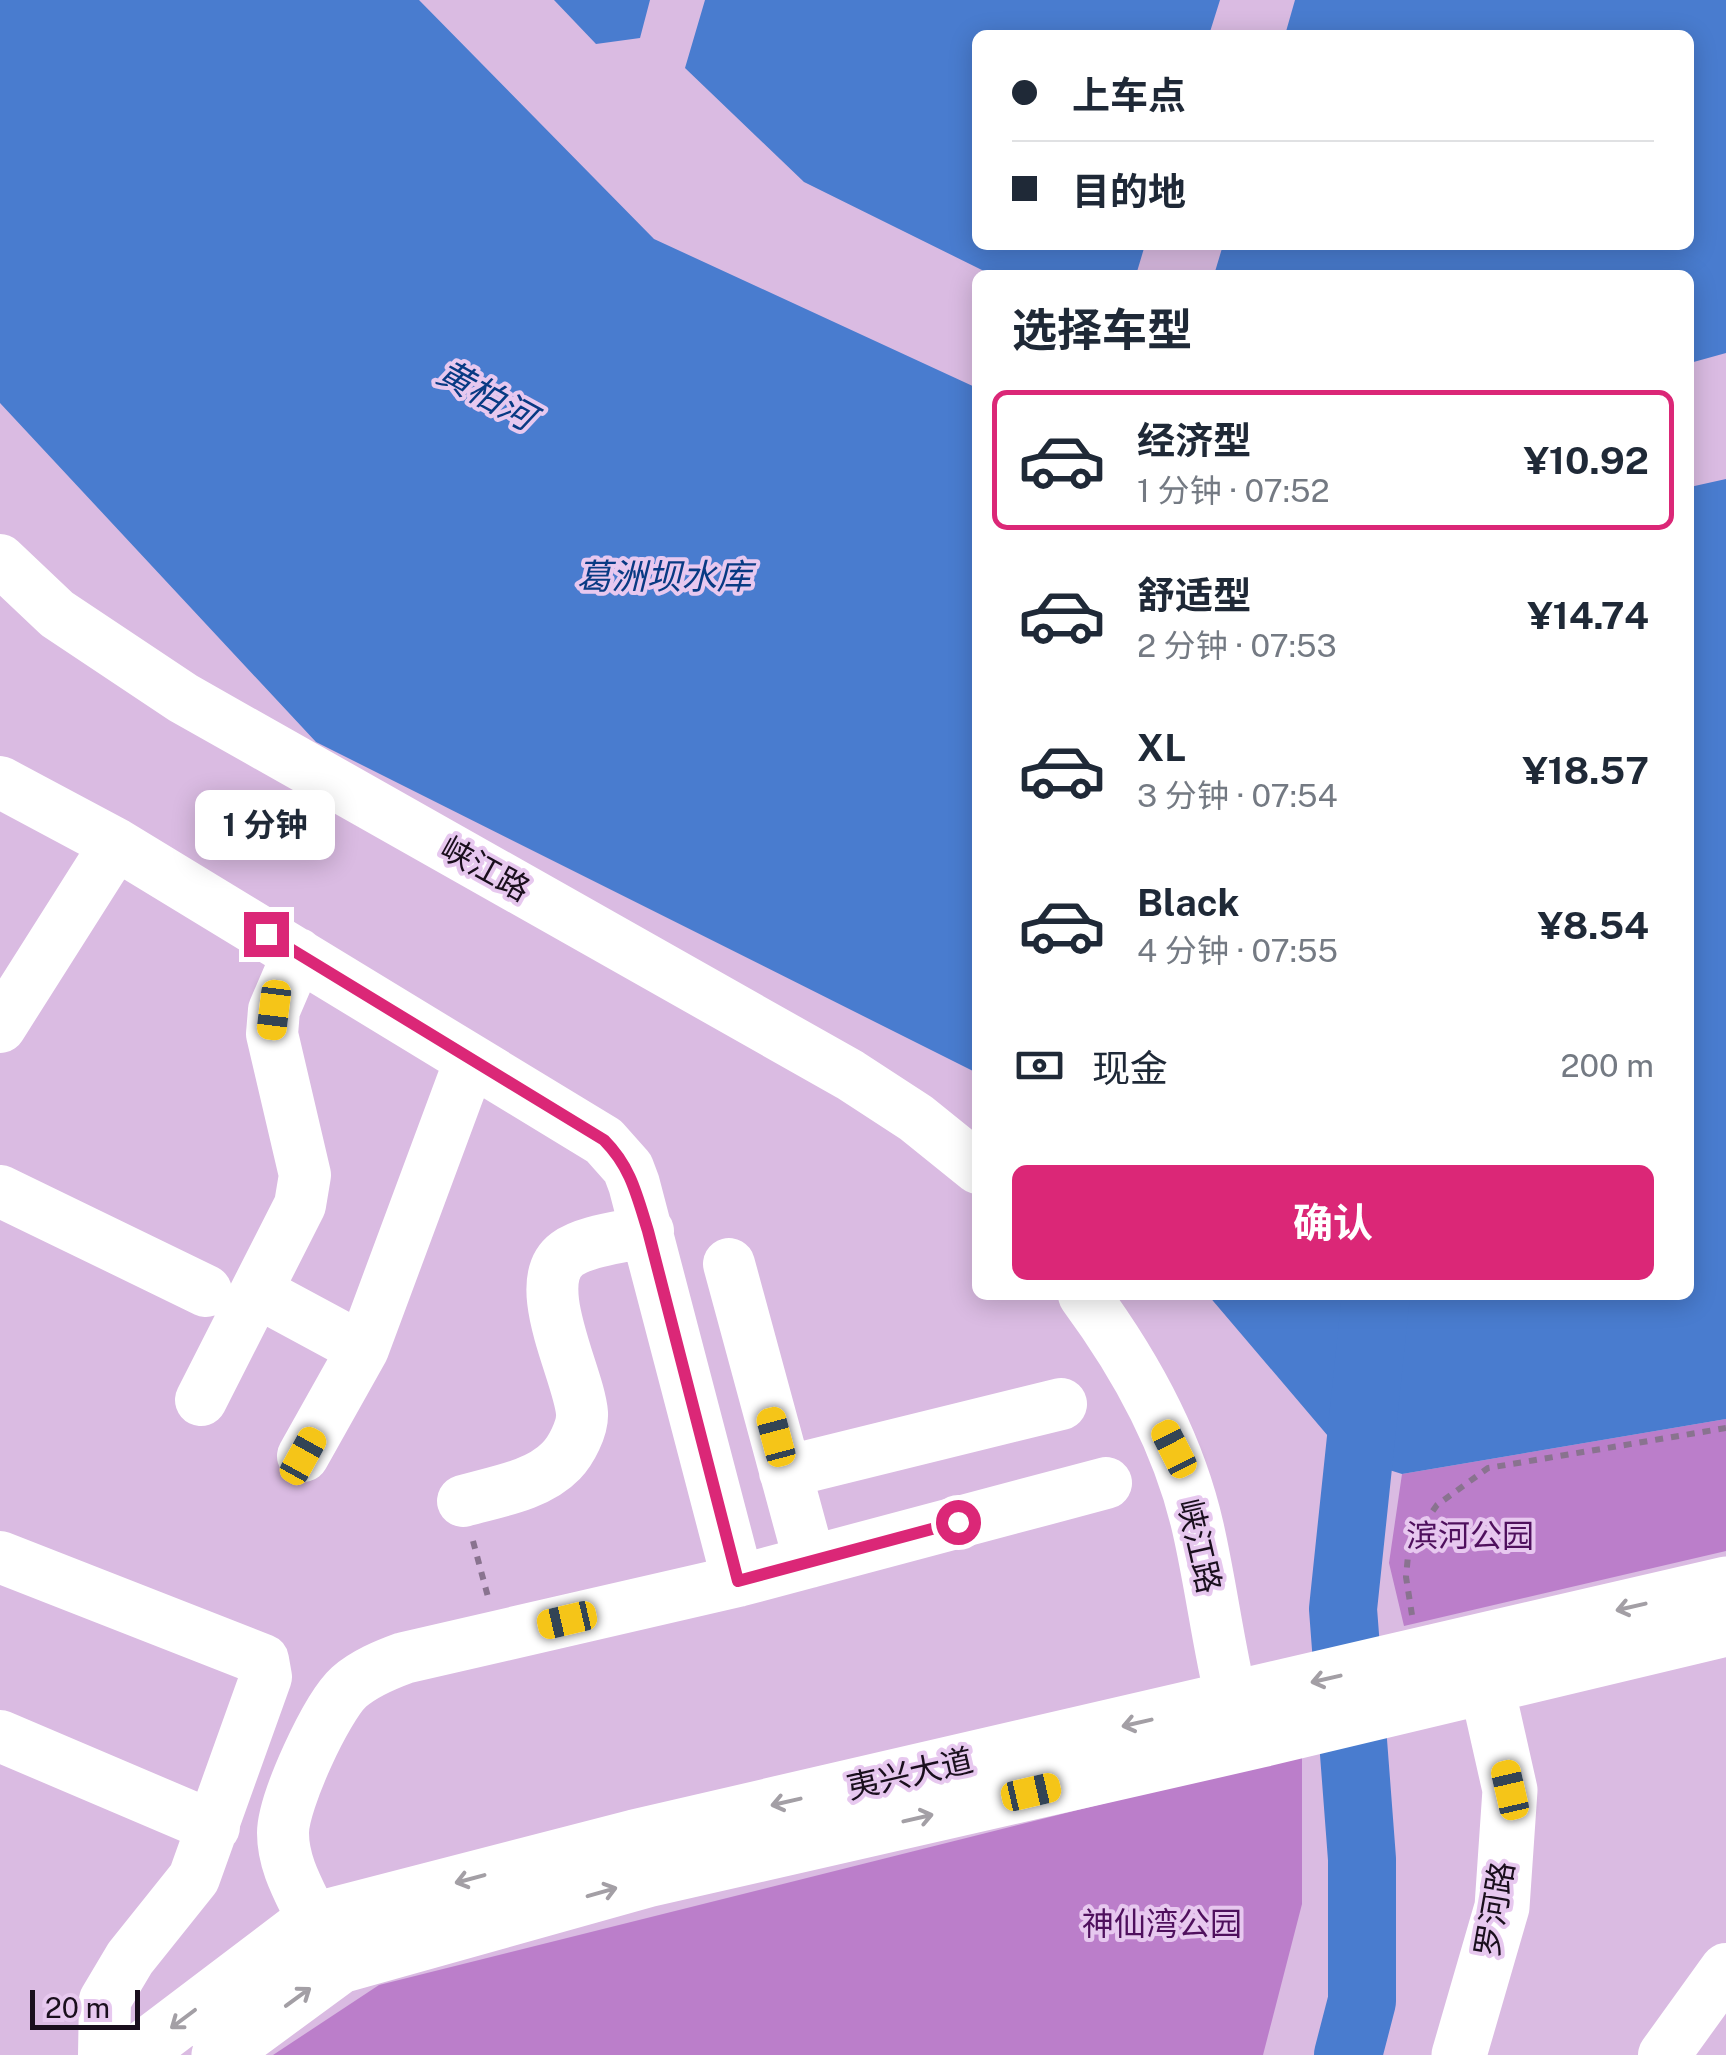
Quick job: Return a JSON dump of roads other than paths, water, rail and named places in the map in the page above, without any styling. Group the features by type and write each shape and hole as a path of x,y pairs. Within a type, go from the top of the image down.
{"main road":[{"name":"夷兴大道","path":"219,2055 340,1966 646,1880 1247,1721 1481,1664 1726,1584"},
{"name":"夷兴大道","path":"1481,1664 1726,1630"},
{"name":"罗河路","path":"1459,2055 1502,1907 1510,1790 1481,1664"},
{"name":"夷兴大道","path":"135,2055 313,1920 634,1837 1247,1721"}],"street":[{"name":"峡江路","path":"0,560 56,614 183,698 850,1075 916,1118 972,1163"},
{"path":"0,782 116,844 604,1140 628,1168 648,1231 738,1581"},
{"path":"0,1027 116,844"},
{"path":"201,1400 300,1205 305,1176 272,1034 274,1010 298,954"},
{"path":"303,1456 363,1349 470,1061"},
{"path":"0,1192 206,1291"},
{"path":"463,1502 536,1479 560,1462 573,1443 582,1416 551,1294 553,1274 570,1251 648,1231"},
{"path":"729,1264 810,1562"},
{"path":"258,1293 363,1349"},
{"name":"峡江路","path":"1088,1300 1118,1341 1174,1449 1198,1526 1247,1721"},
{"path":"785,1472 1061,1404"},
{"path":"313,1920 287,1864 283,1834 287,1804 333,1708 348,1688 382,1666 738,1581 1106,1483"},
{"path":"0,1558 263,1660 266,1677 194,1878 130,1958 106,2000 104,2055"},
{"path":"0,1736 214,1827"},
{"path":"1664,2055 1726,1969"}],"water":[{"name":"葛洲坝水库","path":"0,0 419,0 654,239 972,386 972,1070 316,742 0,403"},
{"path":"554,0 650,0 640,38 596,44"},
{"path":"705,0 1220,0 1211,30 972,30 972,250 1144,250 1138,270 982,270 804,182 685,68"},
{"path":"1295,0 1726,0 1726,353 1694,362 1694,270 1216,270 1222,250 1694,250 1694,30 1286,30"},
{"path":"1726,479 1726,1419 1402,1474 1345,1456 1212,1300 1694,1300 1694,486"}],"waterway":[{"path":"1348,2055 1362,2001 1362,1859 1343,1609 1375,1300"}],"water label":[{"name":"黄柏河","path":"486,395"}],"park label":[{"name":"滨河公园","path":"1470,1536"},
{"name":"神仙湾公园","path":"1162,1924"}]}
